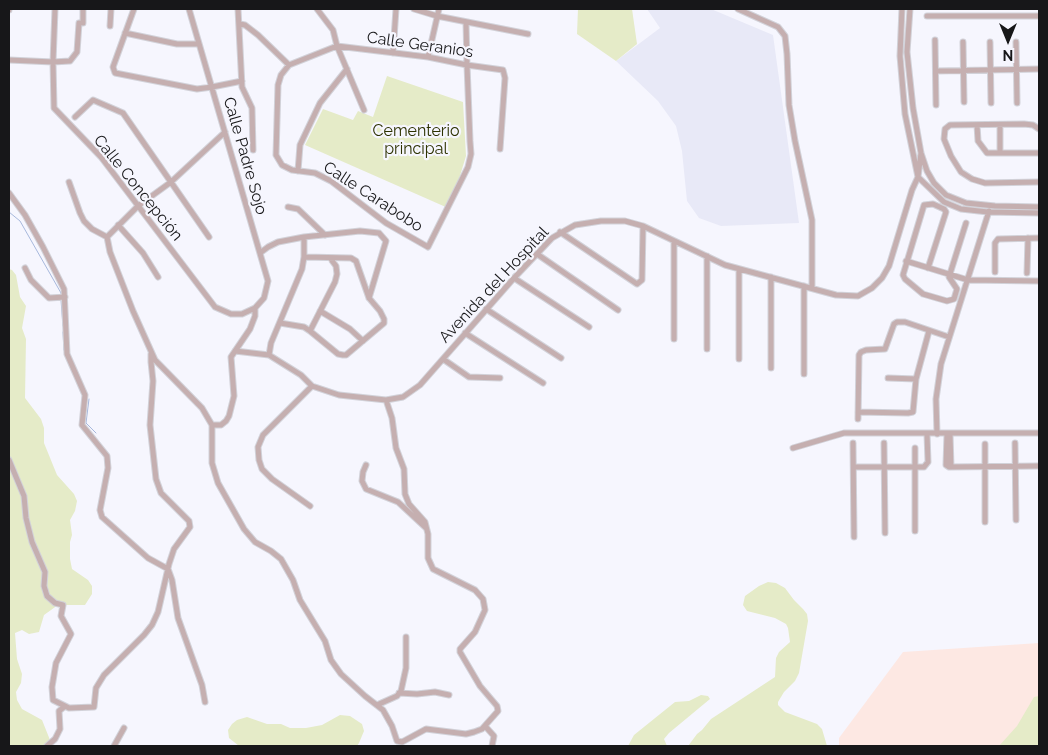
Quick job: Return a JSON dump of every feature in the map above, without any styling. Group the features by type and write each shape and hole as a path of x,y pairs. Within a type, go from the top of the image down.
{"street":[{"name":"Calle Concepción","path":"55,9 54,108 101,157 215,307 231,314 242,314 255,308"},
{"path":"9,60 70,61 77,52 83,9"},
{"path":"110,26 111,9"},
{"path":"134,9 114,67 115,73 198,89 242,81"},
{"name":"Calle Padre Sojo","path":"189,9 268,281 264,298 255,308 255,316 250,329 235,351"},
{"path":"238,9 242,87 252,108 253,150"},
{"path":"317,9 333,30 337,46 364,110"},
{"path":"393,53 396,9"},
{"path":"414,9 437,16 528,34"},
{"path":"428,57 439,9"},
{"path":"738,9 778,27 785,36 789,105 794,141 812,220 812,288"},
{"path":"902,9 900,56 905,114 918,177 944,202 961,209 988,212 1039,213"},
{"path":"910,9 907,52 913,108 921,153 927,171 934,183"},
{"path":"941,9 942,16"},
{"path":"927,16 1037,16 1034,9"},
{"path":"466,22 467,65"},
{"path":"240,24 245,25 258,35 289,66 337,46"},
{"path":"125,33 177,44 199,44"},
{"path":"935,40 936,105"},
{"path":"963,42 964,102"},
{"path":"990,42 990,103"},
{"path":"1016,42 1017,102"},
{"name":"Calle Geranios","path":"337,46 428,57 500,69 505,73 500,149"},
{"name":"Calle Carabobo","path":"289,66 281,75 278,85 276,155 282,165 298,171 315,173 330,181 386,223 428,247 468,167 470,154 467,65"},
{"path":"298,171 300,146 320,104 347,69"},
{"path":"936,71 1039,69"},
{"path":"74,116 93,100 123,112 209,237"},
{"path":"1039,129 1032,125 950,125 945,129 944,139 950,156 960,172 972,180 985,183 1039,182"},
{"path":"977,125 978,140 983,150 987,153 1039,153"},
{"path":"1000,125 1000,153"},
{"path":"106,237 138,206 171,182 225,132"},
{"name":"Avenida del Hospital","path":"235,351 269,355 301,376 312,386 339,395 386,400 403,397 420,385 486,309 552,238 575,225 601,221 625,221 643,226 725,265 836,295 858,296 872,288 882,278 889,266 912,190 918,177 921,153"},
{"path":"918,177 928,178 946,195 966,203 990,206 1039,207"},
{"path":"69,182 84,221 92,229 106,237 133,311 155,360 202,408 212,425 212,463 218,483 244,529 255,542 281,559 293,580 300,600 325,641 331,660 341,674 383,710 392,726 397,741 400,742 426,729 466,734 479,731 498,712 498,709 480,686 460,652 464,644 475,632 485,610 483,599 475,590 433,569 428,558 428,534 425,522 409,504 405,494 404,469 396,448 392,418 386,400"},
{"path":"9,193 44,247 64,289 67,354 86,395 82,425 107,456 108,468 100,510 102,517 148,558 168,568 172,580 178,618 202,685 205,702"},
{"path":"928,268 946,215 944,209 933,204 924,205 903,274 905,279 923,294 947,301 954,299 957,289 950,279 966,223"},
{"path":"936,434 937,385 941,364 990,206"},
{"path":"288,207 298,209 325,235"},
{"path":"379,233 386,223"},
{"path":"118,225 143,253 158,277"},
{"path":"560,232 637,284 642,280 643,226"},
{"path":"260,253 278,242 304,237 360,231 379,233 386,241 369,298"},
{"path":"269,355 271,343 302,269 304,237"},
{"path":"1028,238 1028,273"},
{"path":"995,272 995,243 998,239 1039,238"},
{"path":"674,241 674,340"},
{"path":"537,254 618,310"},
{"path":"280,323 310,331 340,355 346,355 384,323 380,311 369,298 356,261 351,258 304,256"},
{"path":"706,256 706,349"},
{"path":"310,331 335,282 336,266 330,258"},
{"path":"906,261 968,280 1039,281"},
{"path":"25,268 31,280 49,298 65,297"},
{"path":"739,268 739,359"},
{"path":"771,277 771,368"},
{"path":"514,278 589,327"},
{"path":"804,286 804,374"},
{"path":"486,309 561,358"},
{"path":"320,311 350,329 363,341"},
{"path":"858,419 859,360 861,352 885,349 894,324 897,322 905,322 950,337"},
{"path":"858,412 911,413 914,410 916,379 929,331"},
{"path":"465,333 543,384"},
{"path":"212,425 221,425 229,416 234,396 231,358 235,351"},
{"path":"9,460 24,496 26,518 32,542 45,572 44,586 47,596 56,603 63,604 61,616 71,634 56,662 52,687 53,700 64,707 94,707 96,688 104,675 152,625 158,612 174,549 190,527 189,521 161,493 156,479 150,425 153,381 150,362 152,353"},
{"path":"442,358 469,377 500,378"},
{"path":"888,378 916,379"},
{"path":"310,506 272,479 262,469 258,447 263,435 312,386"},
{"path":"793,448 844,433 1039,433"},
{"path":"854,468 915,468 927,466 927,434"},
{"path":"949,434 951,467 1039,466"},
{"path":"853,443 854,537"},
{"path":"884,443 885,533"},
{"path":"1015,443 1016,520"},
{"path":"985,444 985,522"},
{"path":"915,448 916,531"},
{"path":"366,465 362,481 366,489 398,502 427,529"},
{"path":"377,705 400,693 406,668 406,637"},
{"path":"400,693 436,692 448,695"},
{"path":"47,746 55,739 60,729 59,711 64,707"},
{"path":"485,726 494,735 495,739 492,746"},
{"path":"114,746 124,728"}],"shaded area":[{"path":"647,9 711,9 773,35 799,223 721,226 699,218 687,201 682,151 676,126 658,101 616,61 660,28"},
{"path":"1039,643 1039,746 839,746 839,738 903,652"}],"green space":[{"path":"578,9 632,9 637,44 616,61 577,34"},
{"name":"Cementerio principal","path":"387,76 463,102 466,156 448,208 305,145 323,109 353,120 358,111 373,117"},
{"path":"9,269 16,275 20,297 26,306 22,328 26,339 25,398 41,419 44,428 44,443 57,475 74,494 77,501 75,511 70,520 72,535 70,559 72,569 88,580 92,586 92,594 85,605 58,605 44,615 39,632 29,634 22,630 15,633 17,659 22,674 21,683 16,692 17,700 22,709 42,720 50,740 50,746 9,746"},
{"path":"768,582 776,583 785,588 807,614 808,621 799,673 795,681 784,692 778,705 785,712 817,724 822,729 827,746 688,746 711,719 775,677 776,658 779,652 790,642 788,628 786,624 775,618 747,611 743,605 745,596"},
{"path":"701,695 708,696 710,699 669,733 664,739 667,746 628,746 634,735 675,702 689,701"},
{"path":"1039,696 1039,746 999,746 1017,726 1034,697"},
{"path":"340,715 350,716 362,724 364,731 357,746 239,746 229,738 228,730 232,724 237,720 247,717 267,724 281,724 290,728 306,728 322,725"}],"waterway":[{"path":"9,212 20,221 61,296"},
{"path":"61,300 63,326"},
{"path":"63,332 64,350"},
{"path":"76,380 81,392"},
{"path":"89,399 86,423 96,433"}]}
